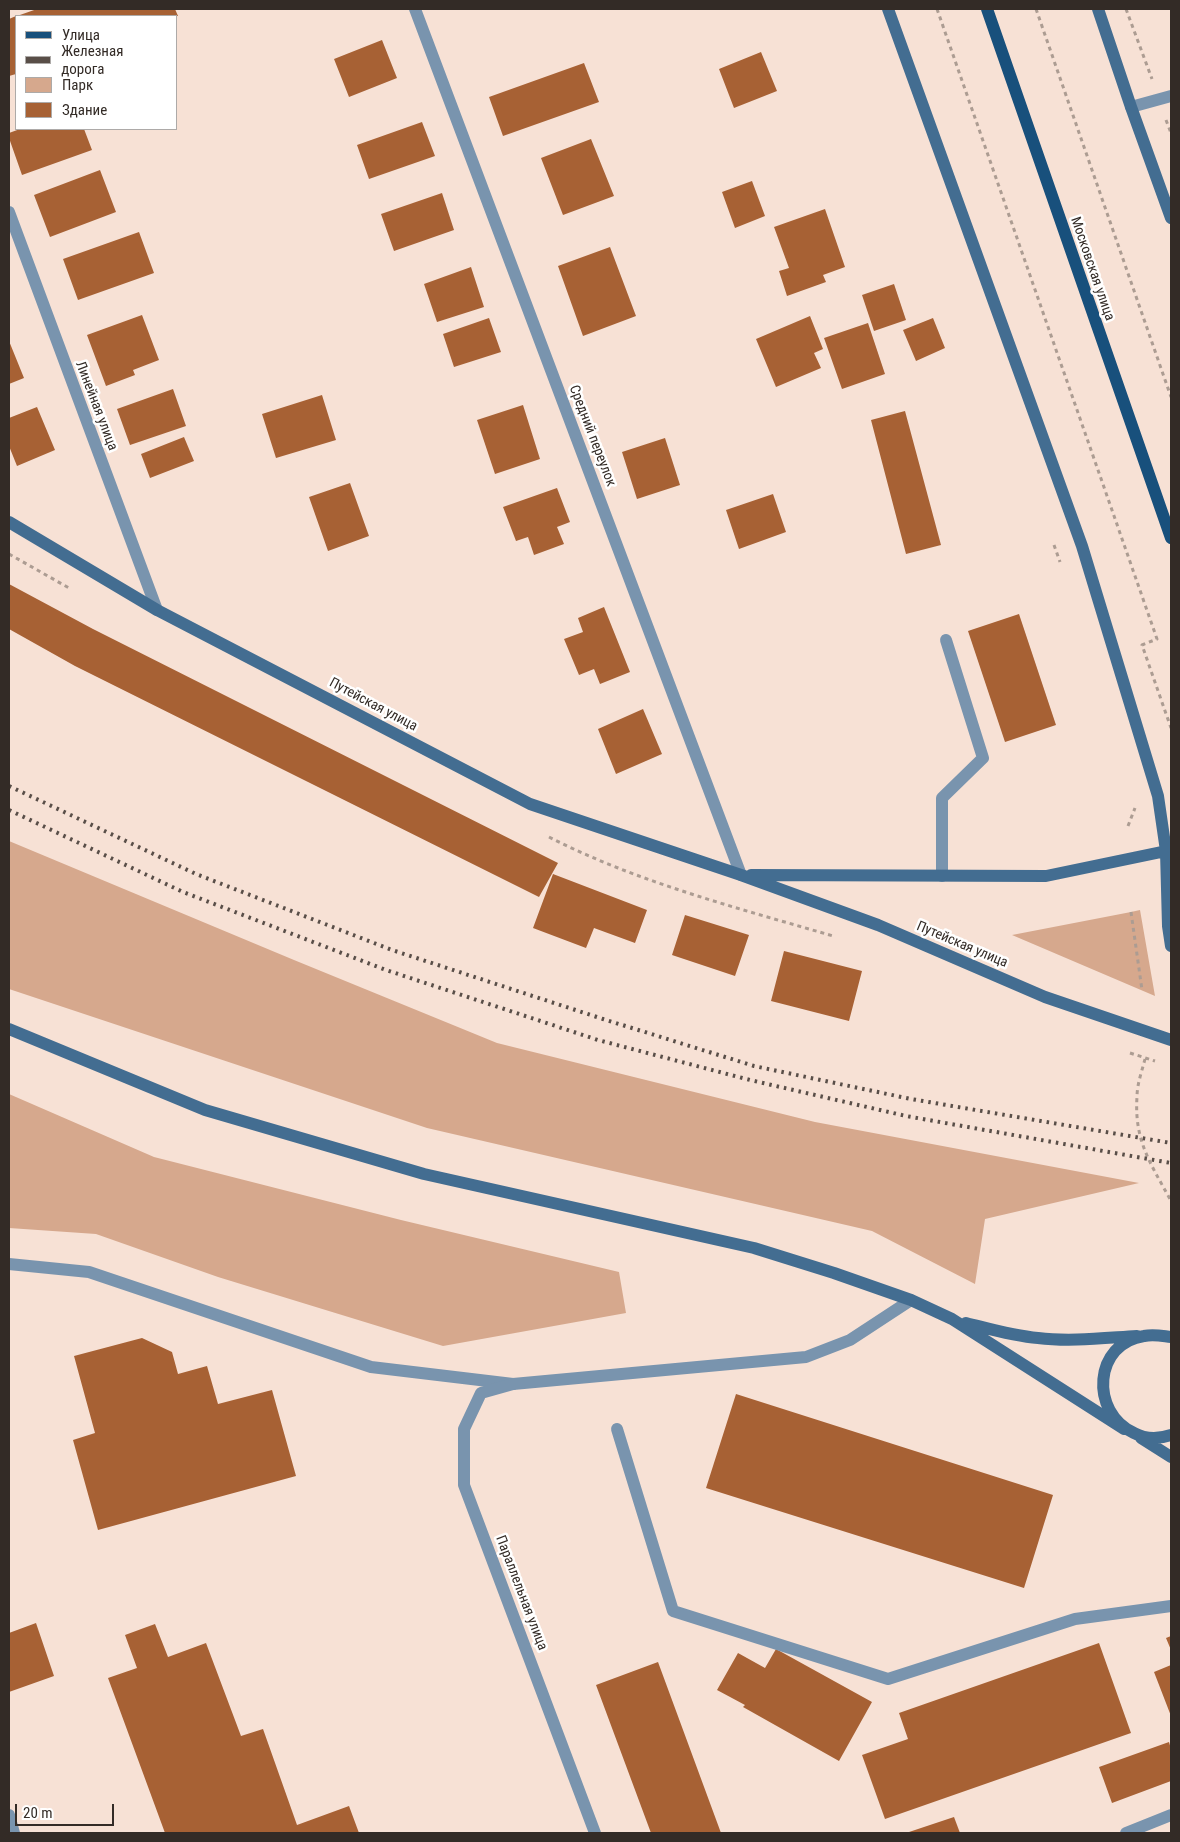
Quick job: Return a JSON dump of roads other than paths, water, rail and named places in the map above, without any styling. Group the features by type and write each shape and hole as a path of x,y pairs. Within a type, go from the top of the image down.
{"main road":[{"path":"888,9 1082,546 1158,796 1168,850 1168,926 1171,946"},
{"name":"Московская улица","path":"987,9 1171,538"},
{"path":"1098,9 1171,218"},
{"name":"Путейская улица","path":"9,522 157,610 530,804 742,875 878,925 1045,996 1171,1040"},
{"name":"Путейская улица","path":"742,875 1046,876 1168,850"},
{"path":"9,1029 205,1110 424,1174 754,1248 911,1300 952,1319 1171,1457"},
{"path":"952,1319 999,1332 1038,1338 1079,1340 1157,1335 1171,1332"},
{"path":"1157,1335 1171,1337"},
{"path":"1124,1428 1113,1418 1106,1406 1103,1376 1108,1362 1117,1350 1129,1341 1142,1336"},
{"path":"1137,1435 1152,1438 1171,1435"}],"street":[{"name":"Средний переулок","path":"415,9 742,875"},
{"path":"1131,107 1165,98"},
{"name":"Линейная улица","path":"9,212 157,610"},
{"path":"942,876 942,798 983,758 946,640"},
{"path":"9,1264 89,1272 371,1367 513,1384 806,1357 850,1340 911,1300"},
{"name":"Параллельная улица","path":"513,1384 480,1393 464,1428 464,1484 595,1833"},
{"path":"617,1429 673,1611 682,1614 888,1679 1075,1619 1171,1606"},
{"path":"9,1815 14,1833"},
{"path":"1126,1833 1171,1816"}],"railway":[{"path":"9,786 196,874 392,950 754,1066 911,1099 1171,1143"},
{"path":"9,810 183,892 386,970 598,1040 750,1080 906,1116 1171,1163"}]}
